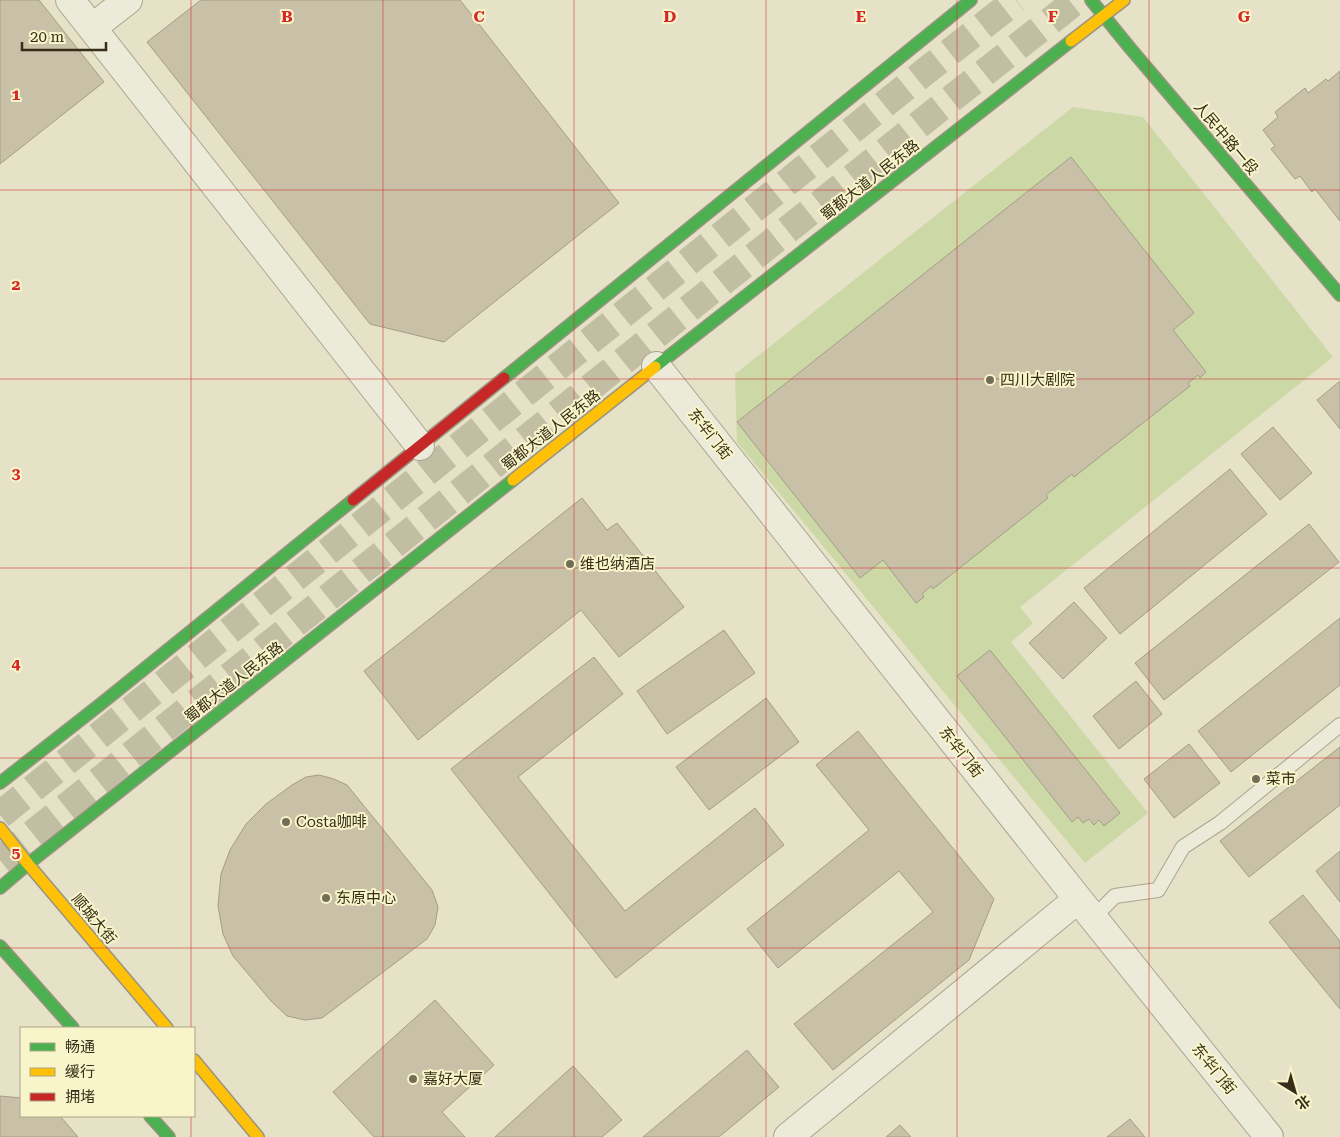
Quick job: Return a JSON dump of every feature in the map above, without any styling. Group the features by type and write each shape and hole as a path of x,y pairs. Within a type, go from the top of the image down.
{"main road":[{"path":"0,783 102,703 971,0"},
{"name":"人民中路一段","path":"1091,0 1340,295"},
{"name":"蜀都大道人民东路","path":"0,888 656,366 1124,0"},
{"name":"顺城大街","path":"0,828 165,1027"},
{"path":"0,946 72,1027"},
{"path":"195,1061 258,1137"},
{"path":"151,1117 169,1137"}],"street":[{"path":"70,0 420,446"},
{"path":"92,28 128,0"},
{"name":"东华门街","path":"656,366 1085,908 1269,1137"},
{"path":"788,1137 1085,908"}],"lane":[{"path":"1085,908 1115,896 1158,890 1183,847 1220,823 1340,725"}],"green space":[{"path":"1073,107 1143,117 1333,357 1020,607 1033,623 1011,642 1148,813 1085,863 737,442 735,374"}],"building":[{"path":"0,0 39,0 104,82 0,164"},
{"path":"201,0 460,0 619,203 444,342 370,324 147,42"},
{"path":"1340,71 1340,221 1315,189 1312,192 1300,176 1295,179 1271,149 1275,146 1263,130 1278,117 1275,112 1305,88 1308,93"},
{"name":"四川大剧院","path":"1071,157 1194,313 1173,330 1206,372 1200,378 1198,375 1188,383 1190,386 1074,477 1072,474 1046,495 1048,498 933,589 931,586 922,594 924,597 916,603 883,560 860,578 737,422"},
{"path":"1340,381 1340,429 1317,400"},
{"path":"1273,427 1312,473 1280,500 1241,454"},
{"path":"1230,469 1267,514 1120,634 1084,588"},
{"path":"582,498 607,530 617,523 684,607 619,657 581,610 418,740 364,671"},
{"path":"1309,524 1339,562 1164,700 1135,663"},
{"path":"1074,602 1107,638 1063,679 1029,643"},
{"path":"1340,618 1340,685 1231,772 1198,731"},
{"path":"724,630 755,673 667,734 637,691"},
{"path":"990,650 1120,813 1104,826 1099,820 1094,825 1089,819 1083,823 1078,817 1072,822 957,676"},
{"path":"594,657 623,694 518,777 625,911 755,808 784,845 616,978 451,769"},
{"path":"1136,681 1162,714 1119,749 1093,716"},
{"path":"766,698 799,742 709,810 676,767"},
{"path":"858,731 994,899 969,960 833,1070 794,1024 933,912 899,871 778,968 747,929 869,830 816,765"},
{"path":"1189,744 1220,783 1174,818 1144,779"},
{"path":"1340,747 1340,805 1249,877 1220,841"},
{"name":"东原中心","path":"319,775 347,785 432,890 438,907 435,925 427,939 322,1018 305,1020 287,1016 271,1001 233,956 223,934 218,906 221,874 230,850 246,824 266,804 292,785 306,777"},
{"path":"1340,851 1340,902 1316,871"},
{"path":"1303,895 1340,941 1340,1009 1269,922"},
{"name":"嘉好大厦","path":"435,1000 494,1065 442,1112 465,1137 374,1137 333,1092"},
{"path":"747,1050 779,1087 719,1137 643,1137"},
{"name":"嘉好大厦","path":"573,1066 622,1120 602,1137 495,1137"},
{"path":"0,1096 20,1098 20,1117 61,1117 78,1137 0,1137"},
{"path":"1130,1119 1145,1137 1107,1137"},
{"path":"900,1125 911,1137 886,1137"}],"tunnel":[{"path":"0,815 1016,0"},
{"path":"0,860 1077,0"}],"traffic: fast":[{"path":"504,378 971,0"},
{"path":"1091,0 1340,295"},
{"path":"655,367 1071,41"},
{"path":"0,888 513,480"},
{"path":"0,783 353,500"},
{"path":"0,946 72,1027"},
{"path":"151,1117 169,1137"}],"traffic: slow":[{"path":"1071,41 1124,0"},
{"path":"513,480 655,367"},
{"path":"0,828 28,864 166,1027"},
{"path":"195,1061 258,1137"}],"traffic: jam":[{"path":"353,500 504,378"}],"place":[{"name":"四川大剧院","path":"990,380"},
{"name":"维也纳酒店","path":"570,564"},
{"name":"菜市","path":"1256,779"},
{"name":"Costa咖啡","path":"286,822"},
{"name":"东原中心","path":"326,898"},
{"name":"嘉好大厦","path":"413,1079"}]}
